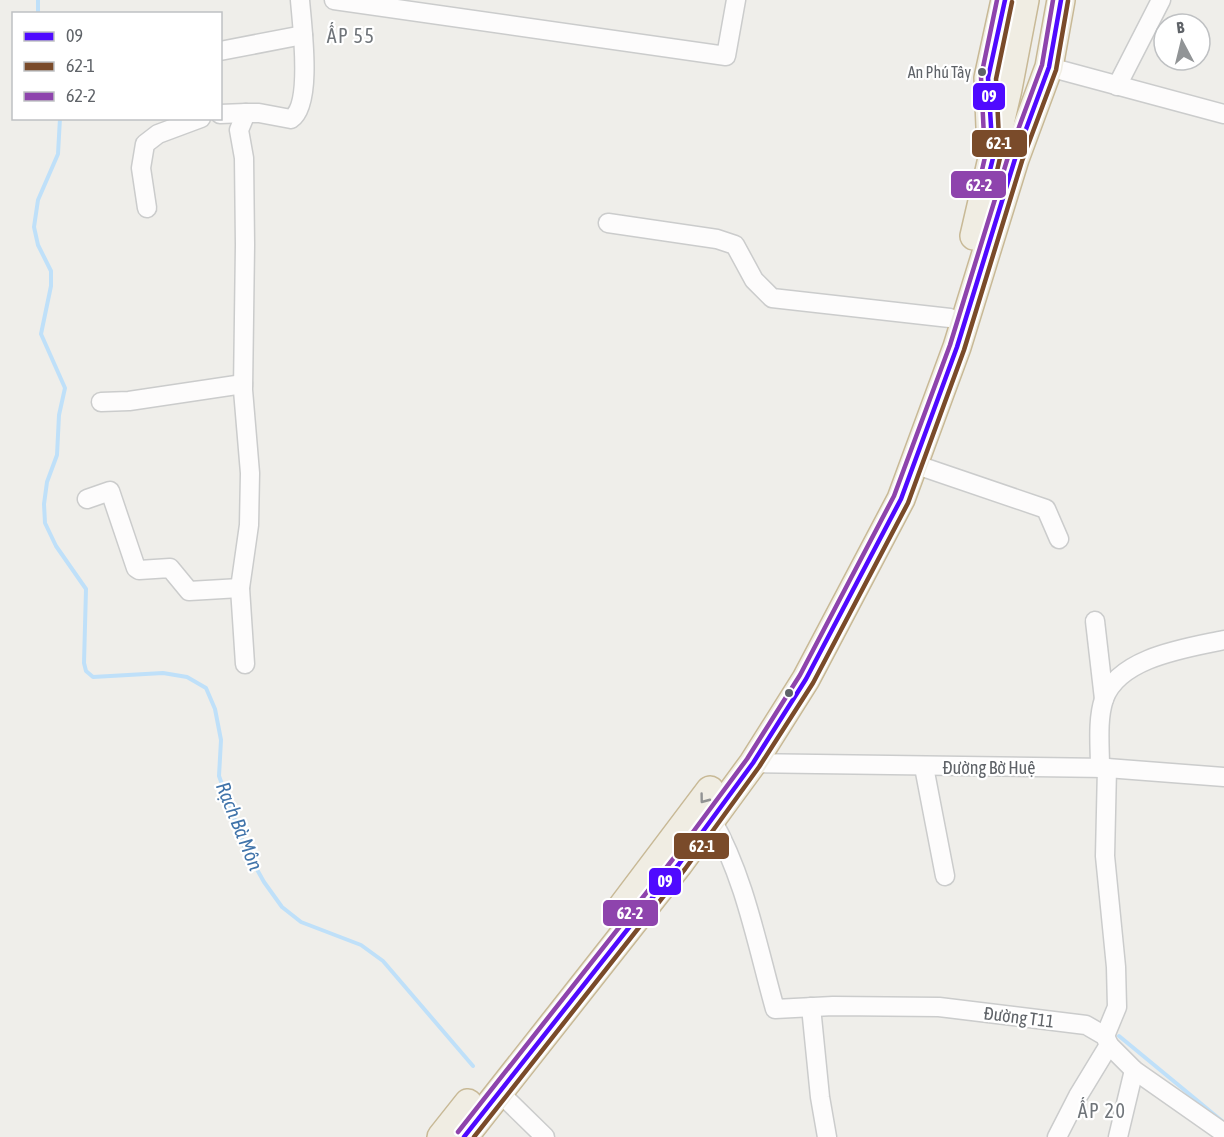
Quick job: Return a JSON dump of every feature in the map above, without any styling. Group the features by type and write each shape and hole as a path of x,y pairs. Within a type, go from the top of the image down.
{"highway":[{"path":"1004,158 988,78 1005,0"},
{"path":"464,1137 712,820 753,763 806,680 901,499 957,347 1004,158 1016,91 1025,0"},
{"path":"1016,91 1041,0"},
{"path":"441,1137 585,955 735,757 799,659 892,480 1004,158 1054,68 1061,0"}],"street":[{"path":"222,114 246,113 291,120 297,116 304,99 300,0"},
{"path":"334,0 726,56 736,0"},
{"path":"1073,0 1054,68 1224,114"},
{"path":"1117,86 1161,0"},
{"path":"222,51 303,35"},
{"path":"245,664 240,588 249,525 250,473 243,384 244,158 239,130 246,113"},
{"path":"147,208 141,168 145,144 158,134 196,120"},
{"path":"608,223 717,239 735,244 754,280 772,298 950,318"},
{"path":"101,402 129,401 243,384"},
{"path":"914,464 1046,509 1059,539"},
{"path":"87,499 110,491 136,568 139,570 170,567 189,591 240,588"},
{"path":"1057,1137 1107,1041 1116,1007 1116,968 1105,856 1104,768 1100,723 1104,699 1095,621"},
{"path":"1104,699 1111,686 1122,675 1153,656 1224,640"},
{"name":"Đường Bờ Huệ","path":"753,763 1104,768 1224,777"},
{"path":"924,767 945,876"},
{"name":"Đường T11","path":"712,820 724,841 742,889 775,1009 811,1006 939,1007 1086,1025 1107,1041 1134,1070 1224,1133"},
{"path":"811,1006 820,1097 827,1137"},
{"path":"1118,1137 1134,1070"},
{"path":"499,1092 545,1137"}],"waterway":[{"name":"Rạch Bà Môn","path":"38,0 38,12"},
{"name":"Rạch Bà Môn","path":"60,120 58,154 38,200 34,227 38,245 51,271 51,286 41,334 65,388 59,415 57,455 47,482 44,504 45,523 56,546 86,589 84,663 86,671 93,677 163,673 187,677 206,688 215,709 221,740 219,776 245,848 264,882 282,907 301,922 361,945 383,961 473,1066"},
{"path":"1119,1036 1222,1121"}],"transit line":[{"name":"62-2","path":"977,192 985,157 981,77 997,0"},
{"name":"09","path":"984,194 993,158 988,78 1005,0"},
{"name":"62-2","path":"458,1132 673,859 747,759 800,675 894,496 950,345 1008,157 1042,65 1053,0"},
{"name":"09","path":"464,1137 679,864 753,763 806,679 901,499 957,347 1015,159 1049,67 1061,0"},
{"name":"62-1","path":"474,1137 685,869 759,767 813,683 908,503 964,350 1022,161 1056,70 1068,1"},
{"name":"62-1","path":"991,196 1000,158 996,79 1012,2"}],"place":[{"name":"An Phú Tây","path":"982,72"}],"district":[{"name":"ẤP 55","path":"351,35"},
{"name":"ẤP 20","path":"1102,1110"}]}
